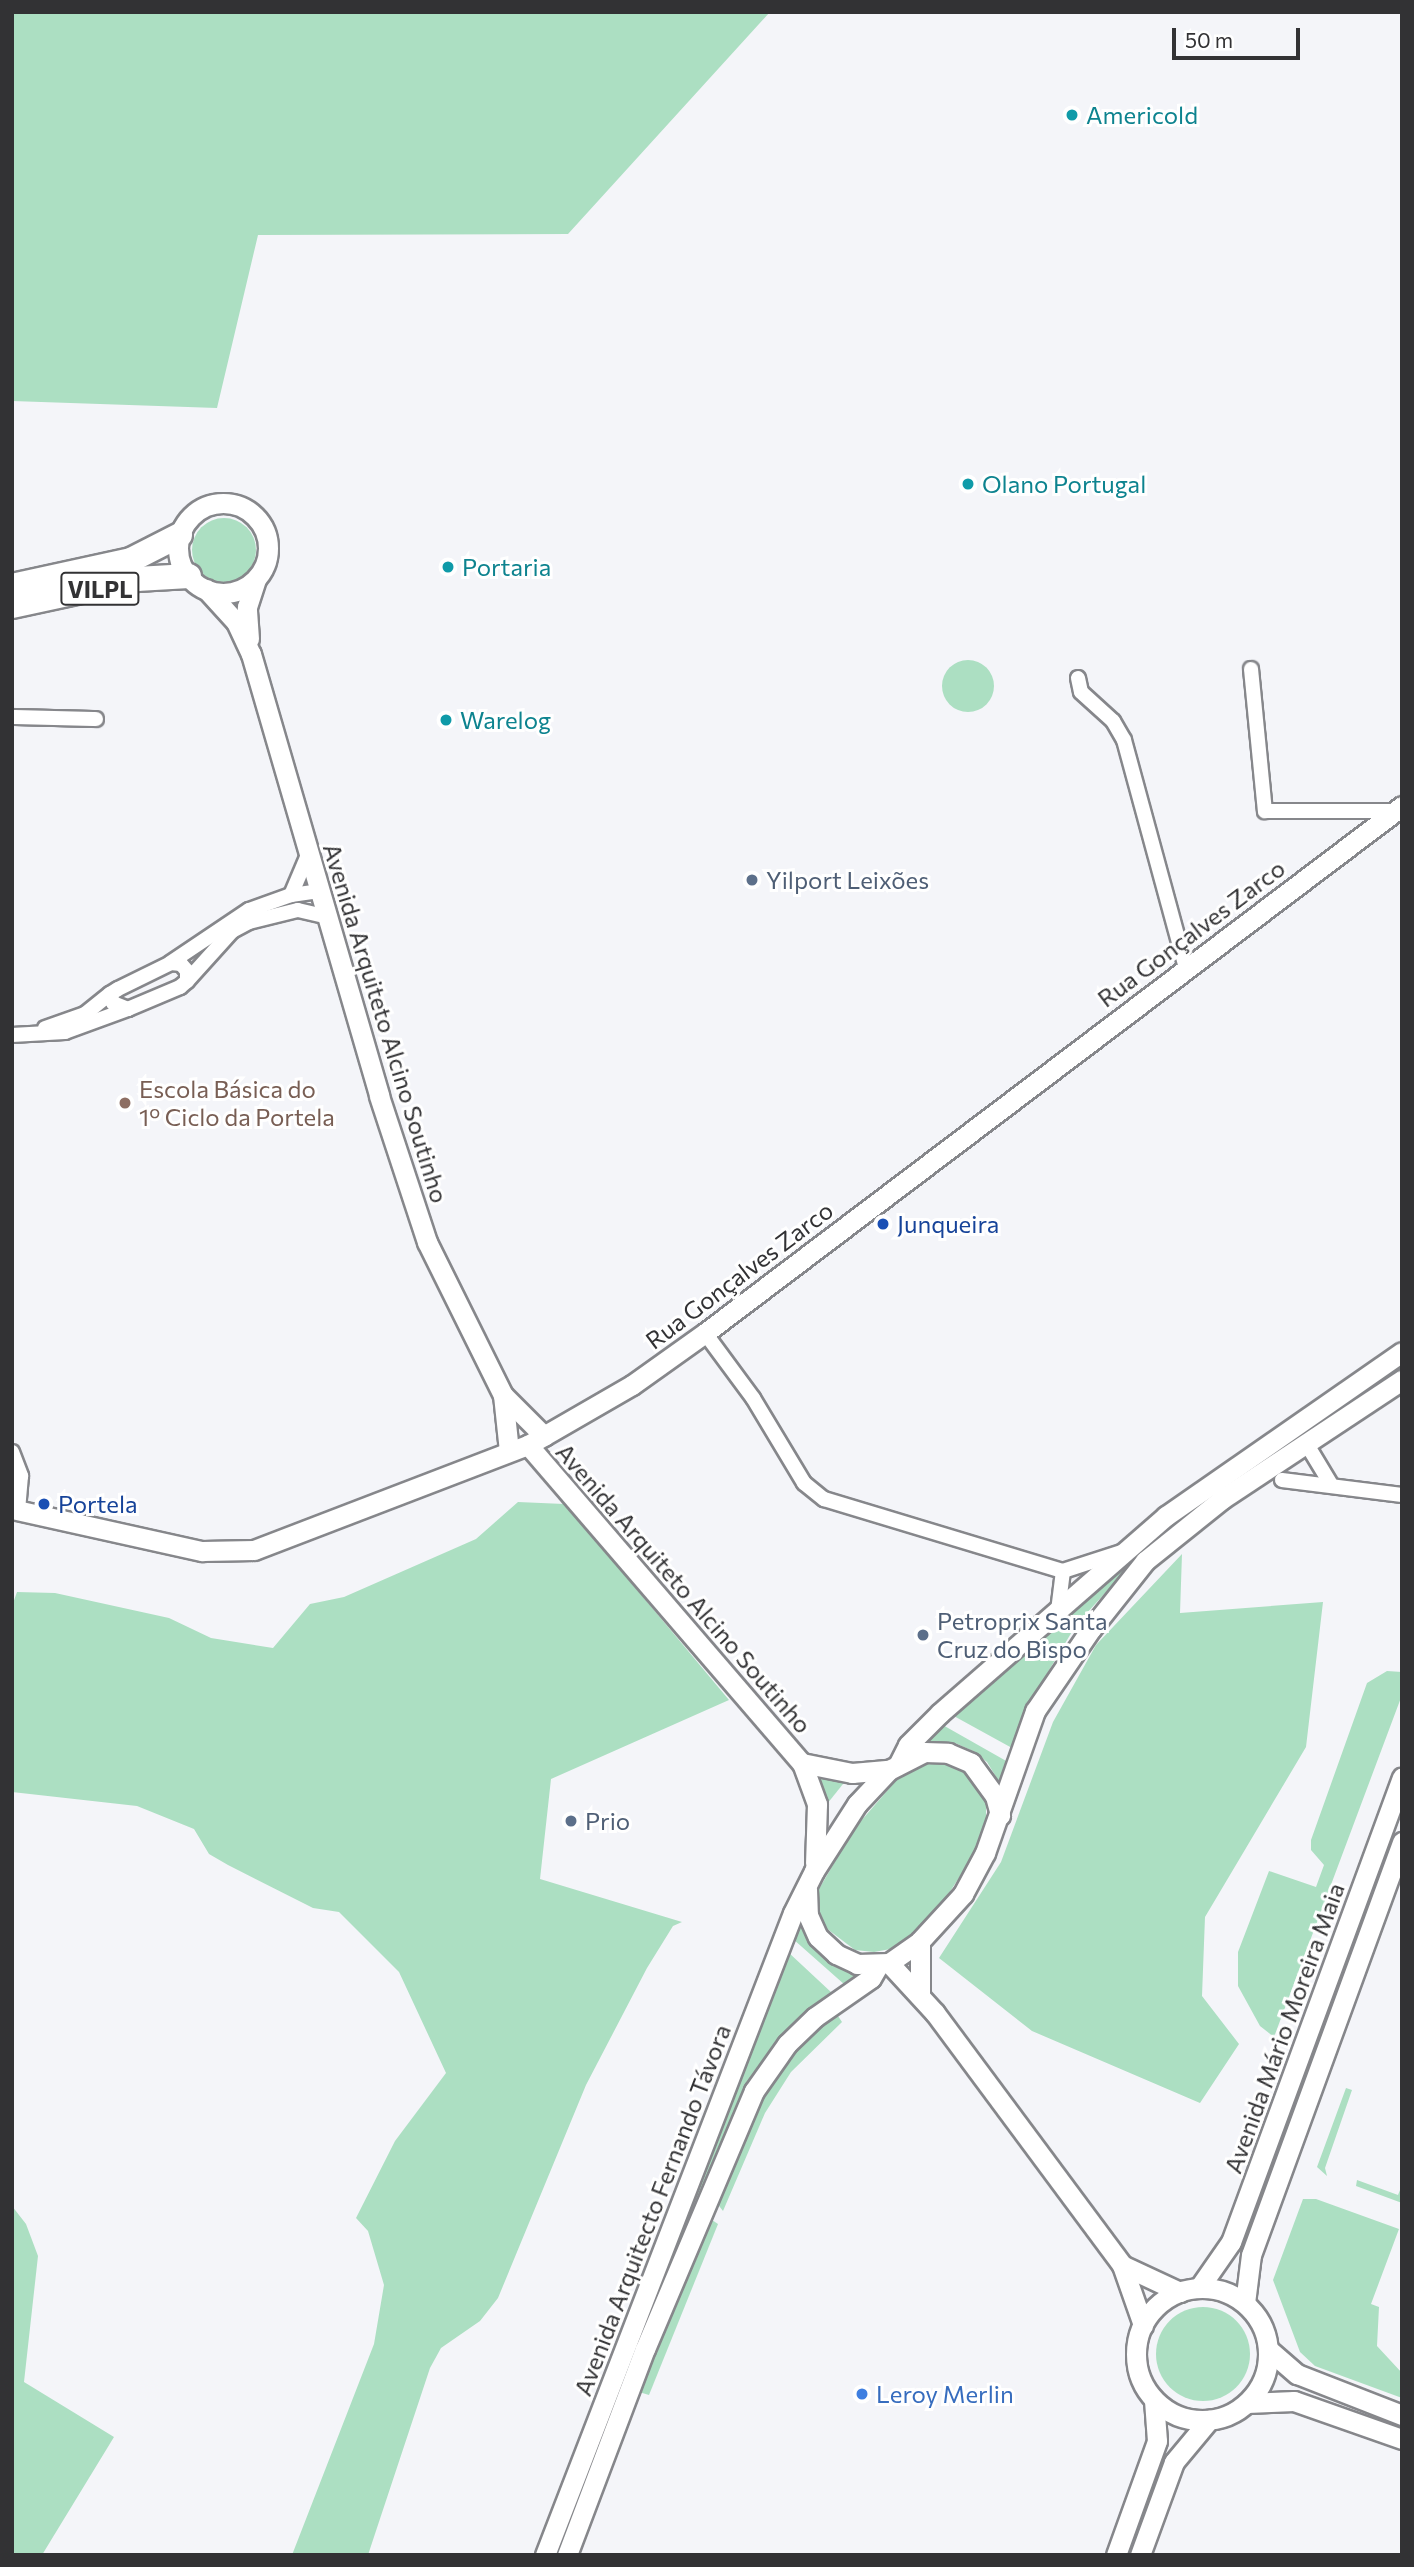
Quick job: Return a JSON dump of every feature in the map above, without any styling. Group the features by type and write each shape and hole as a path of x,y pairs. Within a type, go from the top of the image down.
{"highway":[{"name":"VILPL","path":"12,586 131,560 180,536"},
{"name":"VILPL","path":"12,606 137,579 197,583"}],"main road":[{"path":"219,503 240,506 258,519 267,538 266,560 256,579 224,593 197,583 179,557 180,536 199,510 219,503"},
{"name":"Avenida Arquiteto Alcino Soutinho","path":"251,654 247,607 256,579"},
{"name":"Avenida Arquiteto Alcino Soutinho","path":"197,583 236,621 251,654 379,1096 427,1241 527,1444 802,1763 817,1804 811,1878"},
{"name":"Rua Gonçalves Zarco","path":"15,1510 202,1551 254,1550 527,1444 632,1385 705,1334 1398,809"},
{"name":"Avenida Arquitecto Fernando Távora","path":"545,2555 811,1878 857,1804 940,1713 1058,1611 1122,1551 1220,1475 1402,1352"},
{"name":"Avenida Arquitecto Fernando Távora","path":"568,2555 655,2325 754,2091 787,2044 815,2017 871,1978 884,1963 920,1941 963,1894 1000,1815 1035,1712 1091,1629 1145,1562 1222,1499 1402,1380"},
{"name":"Avenida Arquiteto Alcino Soutinho","path":"503,1395 527,1444"},
{"name":"Avenida Arquitecto Fernando Távora","path":"894,1766 924,1752 948,1754 971,1763 995,1796 1000,1815"},
{"name":"Avenida Arquiteto Alcino Soutinho","path":"802,1763 852,1773 894,1766"},
{"name":"Avenida Mário Moreira Maia","path":"1199,2288 1231,2242 1402,1777"},
{"name":"Avenida Mário Moreira Maia","path":"1244,2303 1251,2255 1402,1842"},
{"path":"811,1878 808,1915 818,1937 836,1954 856,1964 884,1963 920,1993 1122,2264 1143,2325 1137,2365 1154,2400 1157,2441 1116,2555"},
{"path":"920,1941 920,1993"},
{"path":"1122,2264 1180,2292"},
{"path":"1143,2325 1165,2300 1180,2292 1199,2288 1223,2292 1244,2303 1265,2332 1269,2350 1264,2379 1247,2403"},
{"path":"1269,2350 1297,2374 1402,2415"},
{"path":"1154,2400 1179,2416 1209,2420"},
{"path":"1140,2555 1174,2462 1209,2420 1247,2403 1294,2401 1402,2439"}],"street":[{"path":"1251,670 1265,811 1398,809"},
{"path":"1078,678 1081,692 1113,721 1124,740 1186,968"},
{"path":"12,717 96,719"},
{"path":"291,895 309,851"},
{"path":"31,1033 85,1014 110,994 160,968 233,919 291,895 321,891"},
{"path":"12,1035 85,1027 187,981 232,931 249,922 298,910 328,917"},
{"path":"160,968 181,964 187,981"},
{"path":"110,994 113,1003 128,1009"},
{"path":"705,1334 753,1398 813,1493 1063,1572 1122,1551"},
{"path":"1306,1443 1332,1486"},
{"path":"12,1452 21,1476 15,1510"},
{"path":"1282,1480 1402,1495"},
{"path":"1058,1611 1065,1586 1063,1572"}],"green space":[{"path":"12,12 770,12 568,234 258,235 217,408 12,401"},
{"path":"218,518 230,518 247,527 254,538 254,562 247,573 230,582 218,582 206,577 197,568 192,556 192,544 197,532 206,523"},
{"path":"968,660 987,667 994,686 987,705 968,712 949,705 942,686 949,667"},
{"path":"518,1502 564,1504 591,1525 623,1573 729,1700 551,1779 540,1879 682,1922 673,1926 647,1968 586,2085 498,2298 480,2321 441,2348 430,2368 368,2555 292,2555 374,2344 384,2285 368,2231 356,2218 395,2141 446,2073 399,1972 339,1912 313,1908 228,1865 209,1854 194,1829 137,1806 12,1792 12,1606 17,1592 55,1593 169,1618 211,1638 273,1648 310,1604 344,1597 476,1539"},
{"path":"1166,1526 1076,1625 1045,1677 1012,1748 952,1715"},
{"path":"1182,1554 1180,1613 1323,1602 1306,1747 1205,1917 1202,1996 1239,2044 1200,2103 1032,2031 939,1958 1001,1862 1053,1722 1096,1645"},
{"path":"1387,1671 1402,1672 1402,1695 1274,2037 1260,2026 1238,1986 1238,1952 1269,1871 1316,1887 1324,1865 1311,1850 1311,1840 1367,1683"},
{"path":"941,1724 1008,1762 1001,1785 987,1762 973,1751 955,1743 922,1742"},
{"path":"923,1761 963,1768 986,1800 986,1823 971,1859 944,1901 914,1933 896,1948 874,1952 855,1950 826,1928 819,1910 819,1889 854,1829 907,1768"},
{"path":"811,1772 847,1779 823,1809"},
{"path":"801,1916 814,1947 824,1956 834,1964 865,1971 845,1985 793,1939"},
{"path":"788,1952 832,1993 773,2046 735,2109 557,2555 553,2555"},
{"path":"836,2013 842,2022 791,2072 765,2113 723,2211 716,2202 755,2109 794,2050"},
{"path":"1346,2088 1352,2090 1325,2168 1327,2176 1317,2167"},
{"path":"1357,2180 1398,2195 1402,2185 1402,2203 1356,2186"},
{"path":"1303,2199 1316,2199 1399,2229 1371,2304 1379,2307 1377,2346 1402,2373 1402,2398 1315,2366 1300,2352 1273,2280"},
{"path":"12,2206 26,2224 38,2256 24,2382 114,2437 42,2555 12,2555"},
{"path":"709,2218 718,2224 649,2395 639,2392"},
{"path":"1203,2307 1221,2311 1236,2321 1246,2336 1250,2354 1246,2372 1236,2387 1221,2397 1203,2401 1185,2397 1170,2387 1160,2372 1156,2354 1160,2336 1170,2321 1185,2311"}],"place":[{"name":"Americold","path":"1072,115"},
{"name":"Olano Portugal","path":"968,484"},
{"name":"Portaria","path":"448,567"},
{"name":"Warelog","path":"446,720"},
{"name":"Yilport Leixões","path":"752,880"},
{"name":"Escola Básica do 1º Ciclo da Portela","path":"125,1103"},
{"name":"Junqueira","path":"883,1224"},
{"name":"Portela","path":"44,1504"},
{"name":"Petroprix Santa Cruz do Bispo","path":"923,1635"},
{"name":"Prio","path":"571,1821"},
{"name":"Leroy Merlin","path":"862,2394"}]}
